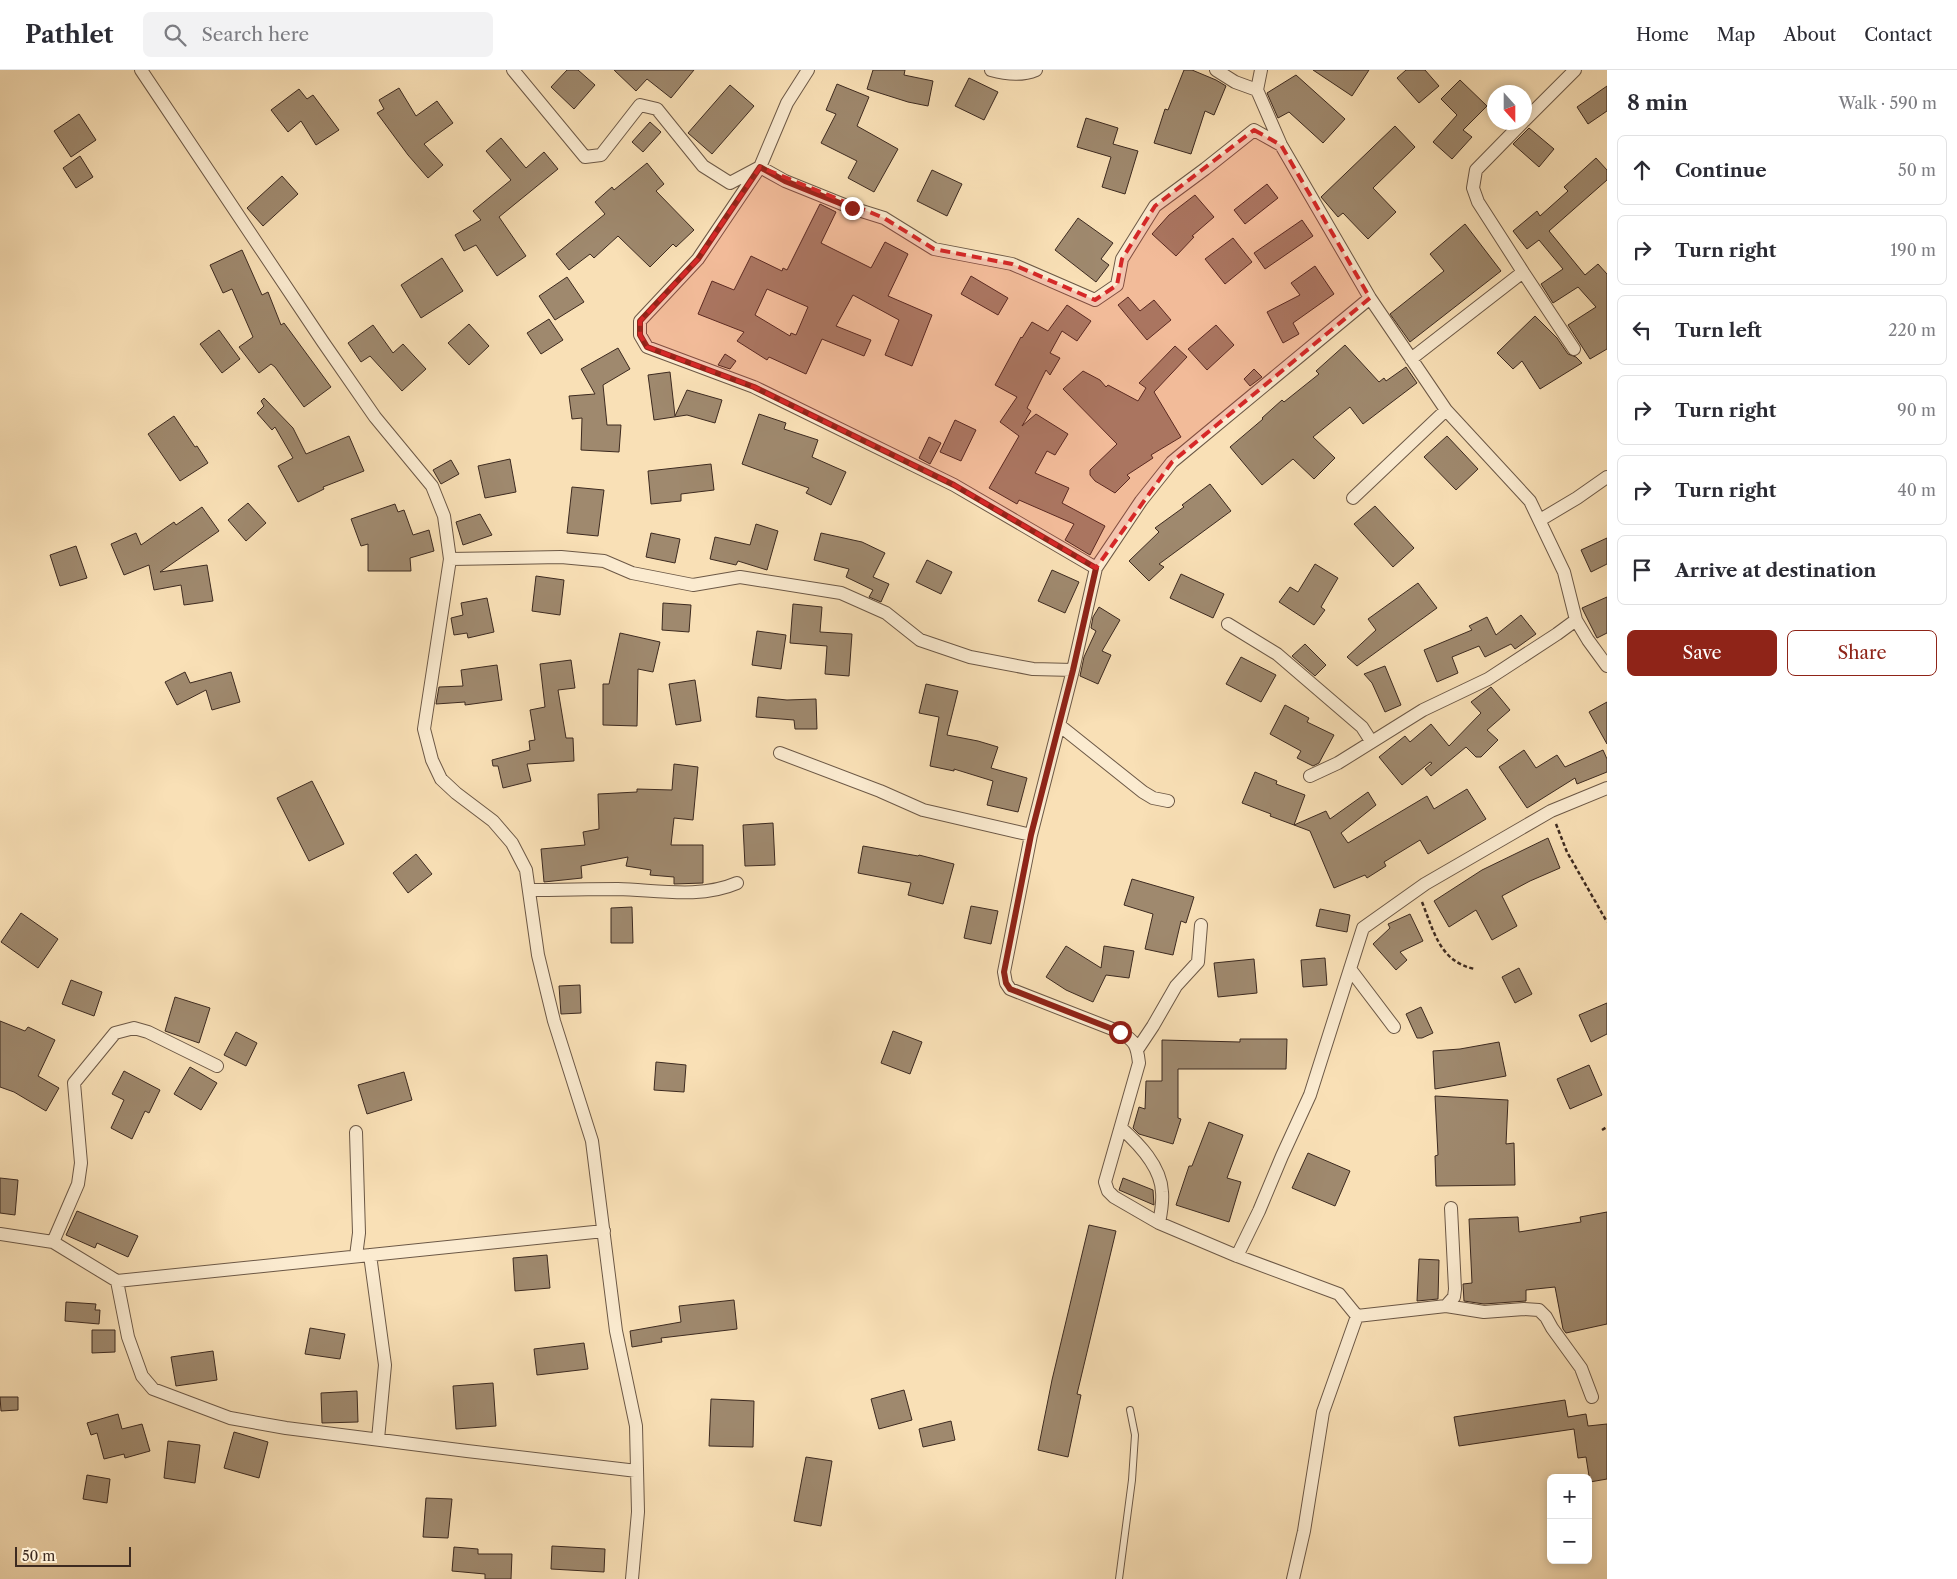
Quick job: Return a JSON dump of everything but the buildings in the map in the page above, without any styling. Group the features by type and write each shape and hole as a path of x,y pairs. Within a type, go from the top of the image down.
{"street":[{"path":"141,70 323,342 375,416 432,486 444,516 450,559 424,729 432,760 441,779 493,822 512,843 526,870 538,955 554,1021 592,1141 616,1331 636,1426 638,1512 632,1579"},
{"path":"513,70 585,157 602,155 640,105 657,109 703,166 730,183 760,167"},
{"path":"808,70 786,103 760,167 698,259 640,321 640,335 647,347 754,387 954,485 1096,568"},
{"path":"991,70 1007,74 1030,73 1036,70"},
{"path":"1216,70 1234,82 1257,90"},
{"path":"1261,70 1257,90 1281,145 1370,298 1446,410 1530,501 1564,572 1576,620 1588,640 1607,664"},
{"path":"1532,114 1575,70"},
{"path":"760,167 785,181 884,218 934,249 1012,264 1095,300 1117,285 1122,259 1155,206 1254,130 1281,145"},
{"path":"1516,130 1476,170 1473,188 1478,202 1574,349"},
{"path":"1411,359 1523,272"},
{"path":"1357,1316 1346,1301 1335,1292 1237,1256 1159,1223 1129,1207 1108,1191 1105,1182 1138,1063 1137,1050 1132,1040 1120,1032 1010,989 1006,983 1004,972 1031,835 1073,670 1096,568 1141,501 1172,462 1370,298"},
{"path":"1353,498 1446,410"},
{"path":"1540,520 1607,477"},
{"path":"450,559 560,557 604,561 632,573 693,585 740,577 841,593 886,613 920,640 970,657 1033,669 1073,670"},
{"path":"1310,776 1338,763 1423,710 1488,679 1576,620"},
{"path":"1228,624 1277,654 1362,727 1372,741"},
{"path":"1059,726 1143,792 1153,798 1168,801"},
{"path":"780,752 923,810 1031,835"},
{"path":"1237,1256 1310,1095 1363,928 1417,890 1551,811 1607,788"},
{"path":"529,890 620,889 666,893 723,889 737,883"},
{"path":"1137,1050 1154,1026 1176,986 1198,962 1201,925"},
{"path":"1350,969 1394,1027"},
{"path":"53,1242 78,1184 81,1163 74,1083 115,1033 134,1028 148,1032 216,1066"},
{"path":"1121,1128 1136,1142 1154,1167 1162,1190 1159,1223"},
{"path":"356,1132 359,1233 356,1256"},
{"path":"1446,1306 1454,1297 1455,1289 1452,1208"},
{"path":"0,1234 53,1242 117,1280 604,1231"},
{"path":"370,1255 385,1365 378,1439"},
{"path":"117,1280 128,1337 142,1376 154,1389 230,1418 286,1428 467,1452 637,1471"},
{"path":"1357,1316 1446,1306 1484,1312 1524,1309 1539,1310 1546,1317 1581,1368 1592,1397"},
{"path":"1293,1579 1304,1531 1323,1412 1357,1316"}],"lane":[{"path":"1119,1579 1132,1480 1135,1435 1130,1410"}],"path":[{"path":"1551,811 1567,852 1607,922"},
{"path":"1417,890 1444,952 1455,963 1475,969"},
{"path":"1602,1130 1607,1127"}],"highlighted area":[{"path":"1254,130 1281,145 1370,298 1172,462 1096,568 954,485 754,387 647,347 640,335 640,321 698,259 760,167 884,218 934,249 1012,264 1095,300 1117,285 1122,259 1155,206"}],"route":[{"path":"852,208 785,181 760,167 698,259 640,321 640,335 647,347 754,387 954,485 1096,568 1073,670 1031,835 1004,972 1006,983 1010,989 1120,1032"}]}
